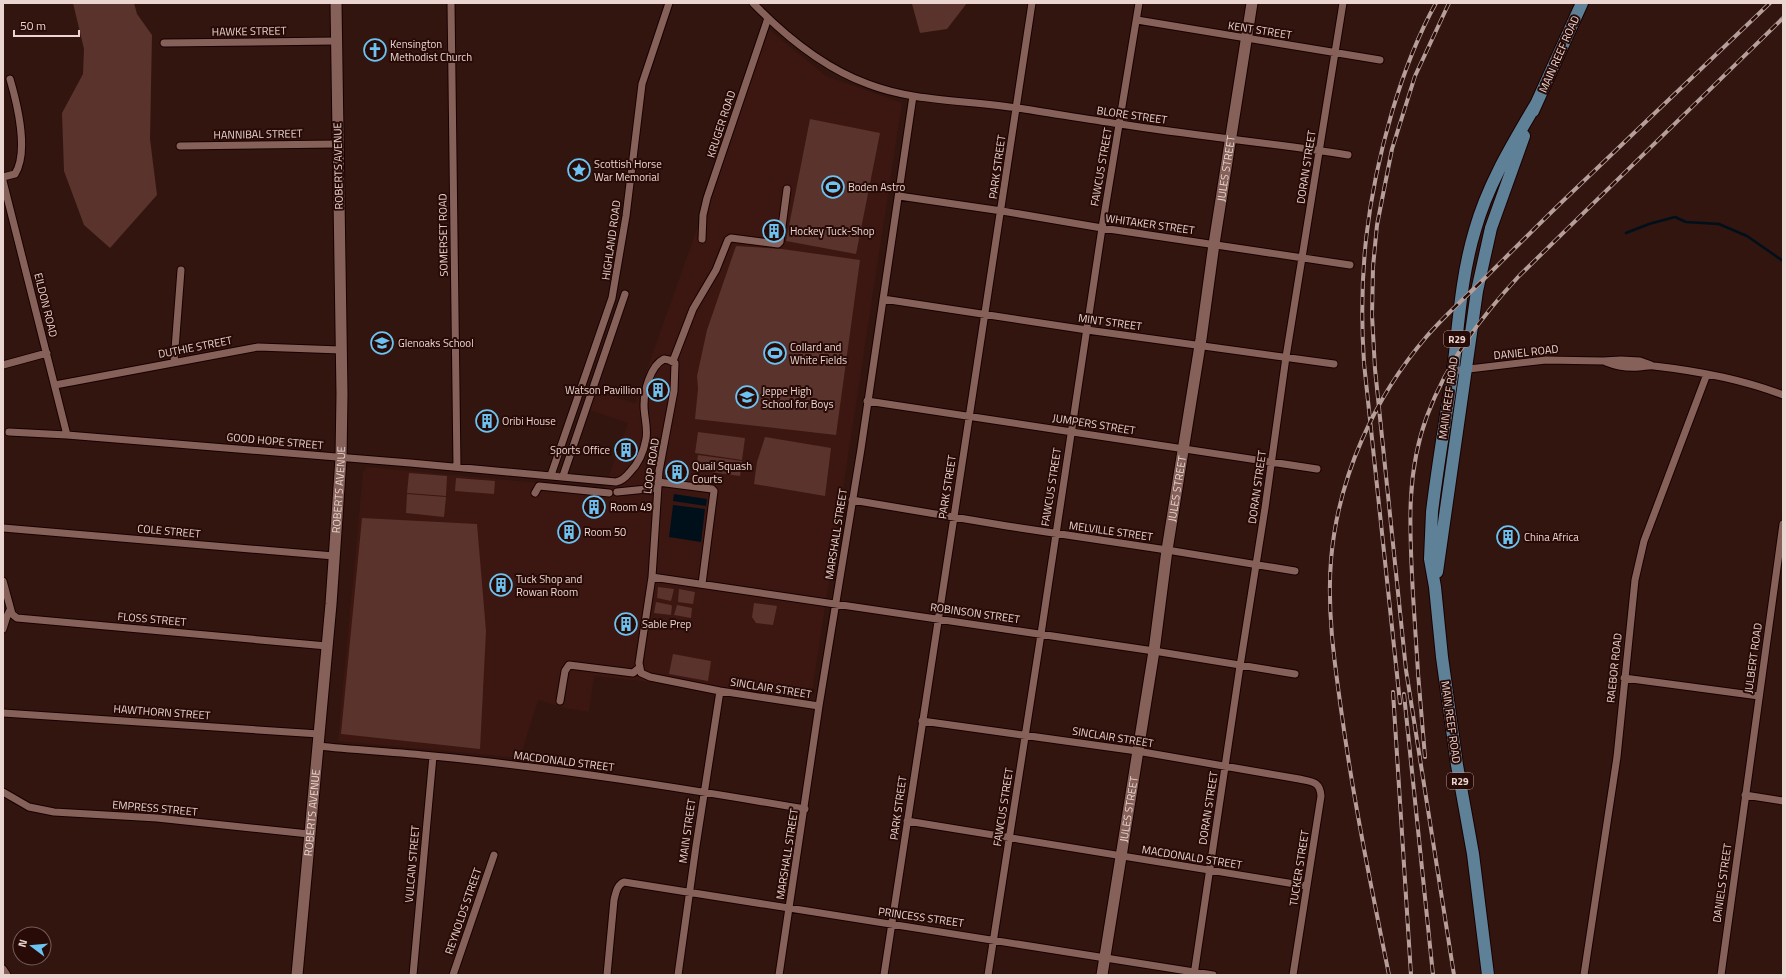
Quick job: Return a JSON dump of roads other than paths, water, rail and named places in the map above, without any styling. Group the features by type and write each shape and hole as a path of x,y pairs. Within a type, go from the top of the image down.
{"main road":[{"name":"ROBERTS AVENUE","path":"297,975 327,646 341,458 336,3"},
{"name":"JULES STREET","path":"1102,975 1154,650 1166,550 1200,344 1214,244 1232,139 1252,3"},
{"name":"MAIN REEF ROAD","path":"1435,587 1477,291 1491,228 1536,104 1582,3"},
{"name":"MAIN REEF ROAD","path":"1488,975 1473,854 1456,757 1442,656 1435,587 1430,559 1432,512 1459,319 1463,280 1475,228 1499,167 1536,104"},
{"path":"1459,319 1473,318"}],"street":[{"name":"SOMERSET ROAD","path":"451,3 457,467"},
{"name":"HIGHLAND ROAD","path":"551,475 612,298 626,216 642,84 669,3"},
{"name":"BLORE STREET","path":"753,3 768,18 819,59 836,70 869,85 913,96 1016,108 1348,156"},
{"name":"PARK STREET","path":"884,975 953,516 1002,210 1032,3"},
{"name":"FAWCUS STREET","path":"988,975 1102,228 1139,3"},
{"name":"DORAN STREET","path":"1194,974 1272,463 1286,357 1343,3"},
{"name":"KRUGER ROAD","path":"702,239 703,215 707,198 768,18"},
{"name":"KENT STREET","path":"1137,20 1380,60"},
{"name":"HAWKE STREET","path":"164,43 336,41"},
{"path":"3,178 15,174 20,160 19,119 10,79"},
{"name":"MARSHALL STREET","path":"779,975 805,809 819,706 899,196 913,96"},
{"name":"HANNIBAL STREET","path":"180,146 338,144"},
{"name":"EILDON ROAD","path":"3,181 67,435"},
{"path":"672,361 693,309 716,270 728,240 731,238 778,244 780,242 787,189"},
{"name":"WHITAKER STREET","path":"899,196 1002,210 1102,228 1350,266"},
{"path":"174,362 181,270"},
{"path":"563,476 626,294"},
{"name":"MINT STREET","path":"883,299 1087,330 1200,344 1334,364"},
{"name":"DUTHIE STREET","path":"55,385 265,346 341,350"},
{"path":"3,365 47,353"},
{"name":"LOOP ROAD","path":"610,482 620,482 637,463 646,439 647,421 644,406 646,387 660,361 664,359 672,361 675,363 674,391 658,485 652,576 639,668"},
{"name":"DANIEL ROAD","path":"1452,371 1546,360 1640,361 1651,365 1708,374 1744,382 1783,394"},
{"name":"RAEBOR ROAD","path":"1584,975 1617,757 1635,580 1644,541 1708,374"},
{"name":"JUMPERS STREET","path":"867,401 1071,431 1317,470"},
{"name":"GOOD HOPE STREET","path":"10,432 67,435 457,467 563,476 610,482"},
{"path":"535,493 539,486 613,493 658,485 712,489 714,491 702,584"},
{"name":"MELVILLE STREET","path":"852,500 1055,534 1295,571"},
{"name":"JULBERT ROAD","path":"1745,795 1783,524"},
{"name":"COLE STREET","path":"3,528 334,556"},
{"name":"ROBINSON STREET","path":"652,576 1154,650 1240,666 1295,674"},
{"path":"3,581 10,610 3,629"},
{"name":"FLOSS STREET","path":"10,610 13,616 23,620 327,646"},
{"path":"560,701 565,671 568,665 633,673 639,668 642,674 650,677 720,691"},
{"path":"1624,678 1759,696"},
{"name":"SINCLAIR STREET","path":"720,691 819,706"},
{"name":"MAIN STREET","path":"678,975 720,691"},
{"name":"HAWTHORN STREET","path":"3,713 319,734"},
{"name":"SINCLAIR STREET","path":"922,721 1137,751 1299,779"},
{"name":"MACDONALD STREET","path":"318,746 432,756 614,778 805,809"},
{"name":"VULCAN STREET","path":"413,975 432,756"},
{"name":"TUCKER STREET","path":"1293,975 1319,811 1320,790 1316,784 1299,779"},
{"name":"EMPRESS STREET","path":"3,792 30,807 54,812 157,818 309,834"},
{"path":"1745,795 1783,801"},
{"name":"DANIELS STREET","path":"1721,975 1745,795"},
{"name":"MACDONALD STREET","path":"907,821 1009,839 1307,886"},
{"name":"REYNOLDS STREET","path":"453,975 494,855"},
{"name":"PRINCESS STREET","path":"607,975 614,900 617,888 624,882 994,939 1105,957 1194,974 1213,975"},
{"path":"3,969 7,975"}],"water":[{"path":"674,494 707,499 706,506 673,501"},
{"path":"673,505 705,509 701,542 669,537"}],"waterway":[{"path":"1626,233 1649,224 1675,217 1686,222 1719,224 1747,236 1783,261"}],"railway":[{"path":"1400,703 1364,363 1362,298 1366,236 1376,175 1383,144 1411,56 1436,3"},
{"path":"1449,3 1415,76 1392,149 1377,225 1373,267 1372,315 1375,369 1406,670 1454,975"},
{"path":"1389,975 1351,776 1332,634 1330,597 1331,560 1335,529 1350,469 1375,412 1391,385 1408,360 1434,328 1556,207 1770,3"},
{"path":"1425,757 1413,595 1410,527 1412,482 1420,438 1427,416 1444,377 1478,324 1519,276 1783,18"},
{"path":"1393,692 1411,975"},
{"path":"1404,694 1433,975"}],"place":[{"name":"Kensington Methodist Church","path":"375,50"},
{"name":"Scottish Horse War Memorial","path":"579,170"},
{"name":"Boden Astro","path":"833,187"},
{"name":"Hockey Tuck-Shop","path":"774,231"},
{"name":"Glenoaks School","path":"382,343"},
{"name":"Collard and White Fields","path":"775,353"},
{"name":"Watson Pavillion","path":"658,390"},
{"name":"Jeppe High School for Boys","path":"747,397"},
{"name":"Oribi House","path":"487,421"},
{"name":"Sports Office","path":"626,450"},
{"name":"Quail Squash Courts","path":"677,472"},
{"name":"Room 49","path":"594,507"},
{"name":"Room 50","path":"569,532"},
{"name":"China Africa","path":"1508,537"},
{"name":"Tuck Shop and Rowan Room","path":"501,585"},
{"name":"Sable Prep","path":"626,624"}]}
